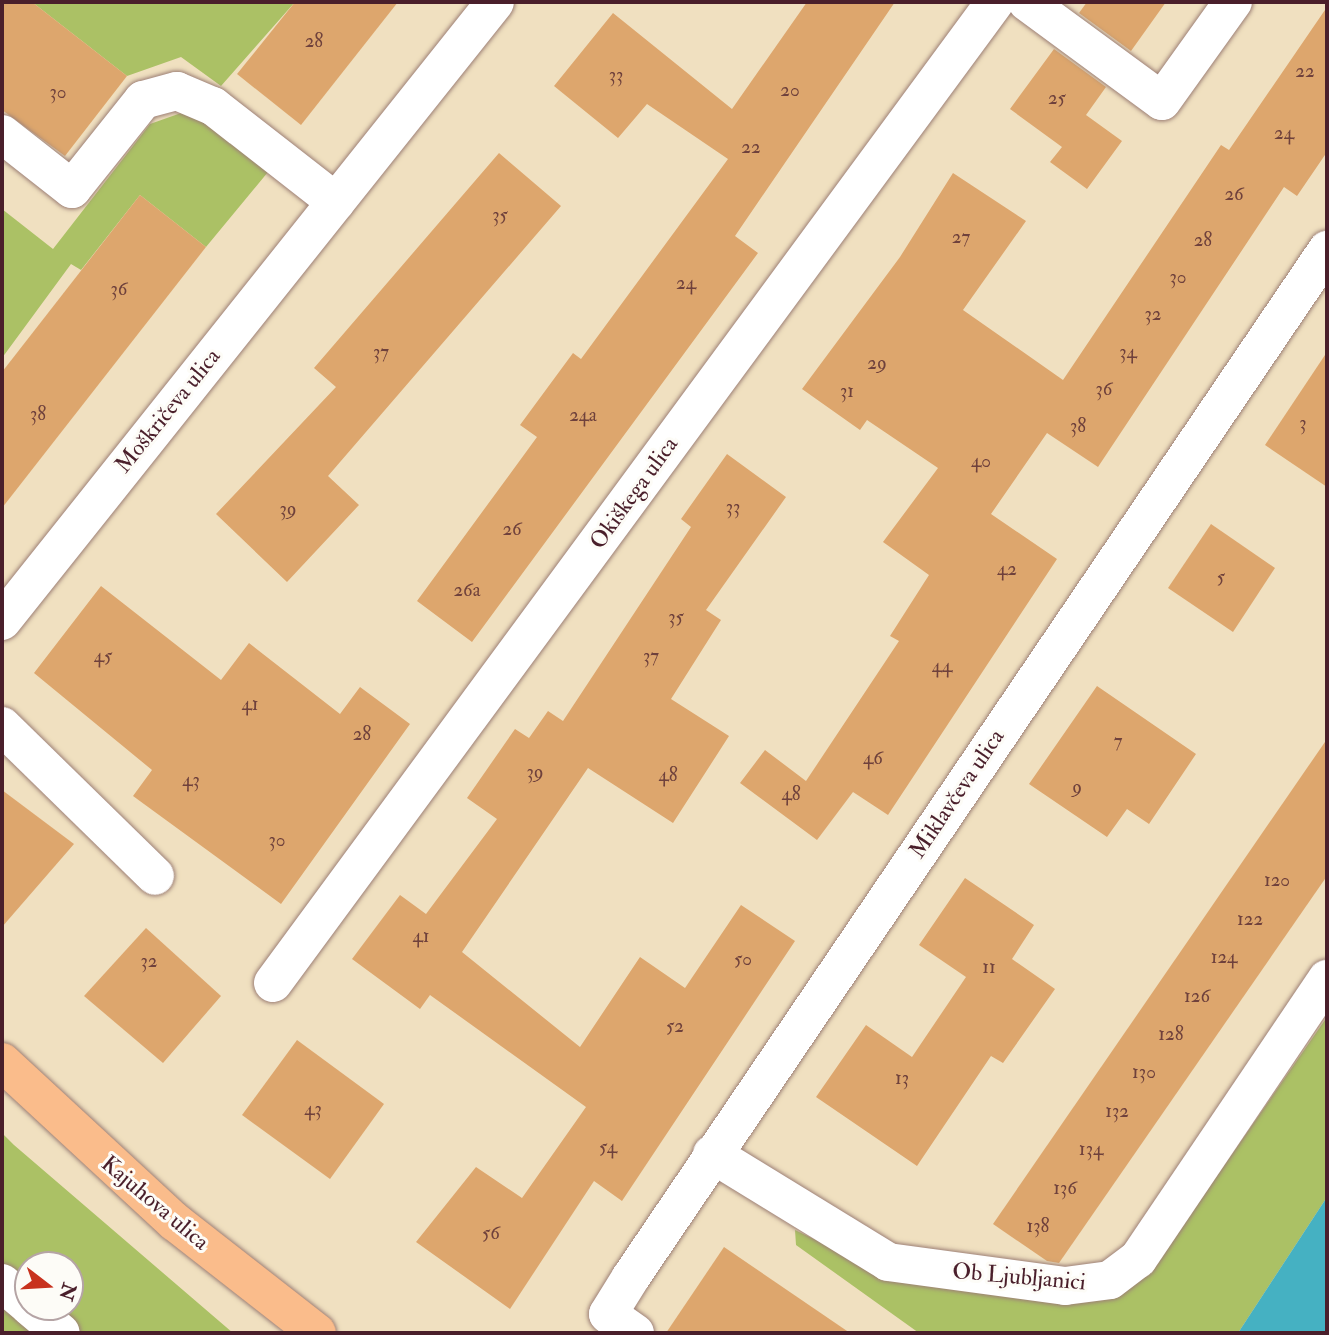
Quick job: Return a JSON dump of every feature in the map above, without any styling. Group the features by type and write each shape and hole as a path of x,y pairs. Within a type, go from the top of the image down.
{"main road":[{"name":"Kajuhova ulica","path":"4,1069 175,1222 317,1333"}],"street":[{"name":"Moškričeva ulica","path":"2,621 495,2"},
{"name":"Okiškega ulica","path":"273,983 995,2"},
{"path":"1027,2 1162,101 1233,2"},
{"path":"2,134 72,190 143,100 177,91 213,106 335,202"},
{"name":"Miklavčeva ulica","path":"635,1333 608,1314 712,1154 1327,250"},
{"path":"2,726 155,876"},
{"name":"Ob Ljubljanici","path":"712,1154 888,1262 1054,1285 1110,1280 1138,1259 1327,979"},
{"path":"47,1321 61,1333"}],"green space":[{"path":"32,2 295,2 221,86 181,57 127,76"},
{"path":"181,113 204,120 268,172 206,247 140,195 81,270 71,264 2,358 2,209 53,249 150,124"},
{"path":"1327,1017 1327,1197 1238,1333 919,1333 796,1245 795,1230 864,1263 1149,1274"},
{"path":"2,1133 14,1145 233,1333 2,1333"}],"water":[{"path":"1327,1197 1327,1333 1238,1333"}],"building":[{"path":"2,2 32,2 127,76 65,156 2,110"},
{"path":"295,2 398,2 301,125 237,74"},
{"path":"807,2 895,2 735,236 758,253 472,642 417,601 537,437 520,425 573,353 581,359 728,159 647,104 618,138 554,86 613,13 732,109"},
{"path":"1087,2 1166,2 1131,51 1079,13"},
{"path":"1327,7 1327,152 1297,196 1284,187 1098,467 1047,433 991,514 1057,559 888,815 853,792 817,840 740,783 765,750 806,781 899,641 890,636 929,575 883,542 938,468 867,420 860,430 802,389 900,257 953,173 1026,221 963,310 1063,380 1221,145 1229,150"},
{"path":"1054,49 1106,87 1086,115 1122,141 1087,189 1050,162 1062,147 1010,109"},
{"path":"499,153 561,206 328,476 359,505 287,582 216,514 336,387 314,368"},
{"path":"140,195 206,247 2,508 2,372"},
{"path":"1327,352 1327,487 1265,445"},
{"path":"727,454 786,497 706,610 721,620 671,699 729,736 673,823 588,768 462,952 580,1047 640,957 685,988 741,905 795,941 622,1201 594,1181 510,1309 416,1242 476,1167 522,1198 586,1107 430,995 420,1009 352,959 400,895 426,914 497,819 467,798 515,729 529,738 548,711 563,721 691,527 681,519"},
{"path":"1211,524 1275,568 1233,632 1168,588"},
{"path":"101,586 221,680 249,643 340,714 360,687 410,724 281,904 133,796 152,770 34,673"},
{"path":"1097,686 1196,754 1149,824 1127,809 1107,837 1029,784"},
{"path":"1327,739 1327,876 1059,1263 1047,1261 993,1224"},
{"path":"2,790 74,844 2,927"},
{"path":"965,878 1034,925 1012,959 1055,989 1003,1063 991,1056 917,1166 816,1097 866,1025 912,1057 966,977 919,945"},
{"path":"146,928 221,996 163,1063 84,996"},
{"path":"297,1040 384,1104 330,1179 242,1115"},
{"path":"724,1247 850,1333 666,1333"}]}
